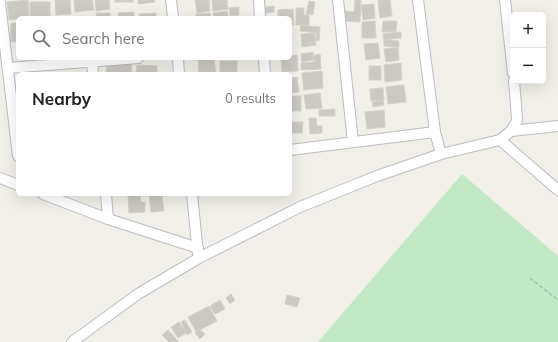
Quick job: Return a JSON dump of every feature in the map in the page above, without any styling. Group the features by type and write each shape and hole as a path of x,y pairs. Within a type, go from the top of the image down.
{"street":[{"path":"171,0 173,16"},
{"path":"258,0 260,16"},
{"path":"338,0 353,142"},
{"path":"418,0 435,132 440,154"},
{"path":"505,0 510,48"},
{"path":"0,3 16,138"},
{"path":"8,68 115,60"},
{"path":"178,60 179,72"},
{"path":"264,60 265,72"},
{"path":"92,62 93,72"},
{"path":"72,342 198,253 300,207 377,176 440,154 500,140 512,131 517,121 514,84"},
{"path":"512,131 558,126"},
{"path":"292,150 435,132"},
{"path":"500,140 558,190"},
{"path":"0,178 16,183"},
{"path":"48,196 198,253"},
{"path":"106,196 108,219"},
{"path":"192,196 198,253"}],"path":[{"path":"530,278 558,300"}],"green space":[{"path":"462,174 558,256 558,342 318,342"}],"building":[{"path":"28,0 29,16 16,16 16,19 9,20 7,2"},
{"path":"55,0 70,0 71,14 56,15"},
{"path":"74,0 92,0 94,10 75,12"},
{"path":"95,0 109,0 110,9 96,11"},
{"path":"115,0 133,0 133,2 115,2"},
{"path":"138,0 154,0 155,2 138,4"},
{"path":"195,0 209,0 210,11 197,13"},
{"path":"212,0 227,0 228,9 213,11"},
{"path":"355,0 361,0 360,22 345,21 345,11 354,12"},
{"path":"378,0 390,0 392,16 380,18"},
{"path":"309,1 315,2 313,15 306,14"},
{"path":"30,2 50,2 50,16 30,16"},
{"path":"374,4 375,18 363,20 361,5"},
{"path":"274,6 274,12 265,13 265,7"},
{"path":"239,7 239,15 230,16 229,8"},
{"path":"296,8 304,8 304,15 309,15 309,25 296,25"},
{"path":"293,9 294,25 292,25 292,16 278,16 278,10"},
{"path":"227,11 228,16 214,16 213,13"},
{"path":"134,12 134,16 119,16 118,13"},
{"path":"96,13 110,13 110,16 97,16"},
{"path":"156,13 156,16 140,16 139,14"},
{"path":"210,13 211,16 196,16 196,14"},
{"path":"375,21 376,38 362,38 362,22"},
{"path":"383,21 397,21 396,32 382,32"},
{"path":"11,23 16,23 16,42 10,42"},
{"path":"301,25 320,27 319,41 316,40 317,33 300,31"},
{"path":"401,32 401,38 384,40 383,34"},
{"path":"315,33 316,45 302,47 301,34"},
{"path":"384,40 399,41 399,47 384,46"},
{"path":"378,43 380,58 366,60 364,44"},
{"path":"398,47 399,60 386,62 384,49"},
{"path":"313,52 314,60 302,62 301,54"},
{"path":"320,54 321,69 301,70 301,63 314,62 314,55"},
{"path":"297,55 298,71 282,72 281,60 292,60 292,56"},
{"path":"198,60 214,60 216,72 199,72"},
{"path":"220,61 237,61 237,72 220,72"},
{"path":"401,63 402,80 385,82 384,65"},
{"path":"131,64 132,72 107,72 106,66"},
{"path":"137,65 157,66 157,72 136,72"},
{"path":"369,66 381,66 381,80 369,80"},
{"path":"322,71 323,88 304,90 302,73"},
{"path":"297,77 299,92 292,93 292,78"},
{"path":"404,85 406,102 388,104 386,87"},
{"path":"383,88 384,100 371,101 370,89"},
{"path":"320,93 322,108 306,109 304,95"},
{"path":"292,96 301,96 301,111 292,111"},
{"path":"383,100 384,105 373,107 372,102"},
{"path":"335,109 335,116 319,116 319,110"},
{"path":"384,110 385,127 367,129 365,112"},
{"path":"309,118 316,118 317,126 322,126 322,133 310,134"},
{"path":"292,122 303,122 302,133 292,133"},
{"path":"128,196 140,196 141,202 145,202 145,212 129,213"},
{"path":"149,196 162,196 164,211 151,212"},
{"path":"231,294 235,300 230,304 226,298"},
{"path":"287,295 300,298 297,307 285,304"},
{"path":"220,300 225,309 215,314 210,306"},
{"path":"209,306 217,321 196,332 188,317"},
{"path":"185,320 192,332 187,335 181,322"},
{"path":"179,322 186,333 178,338 171,327"},
{"path":"199,329 205,334 200,339 195,333"},
{"path":"168,330 179,342 169,342 162,335"}]}
